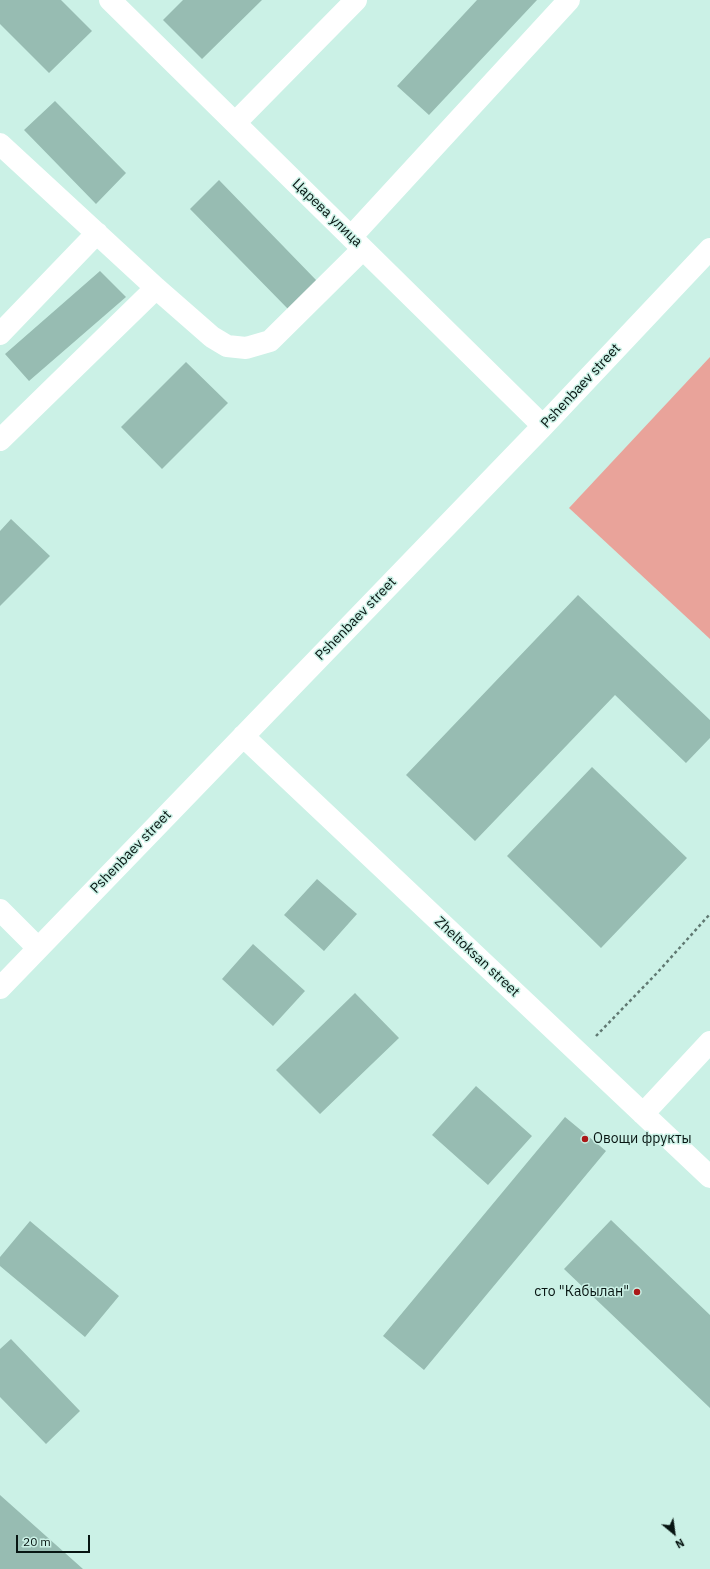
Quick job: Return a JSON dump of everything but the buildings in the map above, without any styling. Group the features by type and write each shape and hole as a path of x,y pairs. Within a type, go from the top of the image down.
{"street":[{"name":"Царева улица","path":"110,0 544,426"},
{"path":"235,123 356,0"},
{"path":"0,144 156,288 212,337 227,346 246,348 270,341 569,0"},
{"path":"0,334 97,233"},
{"name":"Pshenbaev street","path":"0,988 544,426 710,248"},
{"path":"0,440 156,288"},
{"name":"Zheltoksan street","path":"244,736 710,1177"},
{"path":"0,910 38,948"},
{"path":"643,1114 710,1042"}],"path":[{"path":"579,1053 657,973 710,914"}],"shaded area":[{"path":"710,357 710,639 569,508"}],"place":[{"name":"Овощи фрукты","path":"585,1139"},
{"name":"сто \"Кабылан\"","path":"637,1292"}]}
